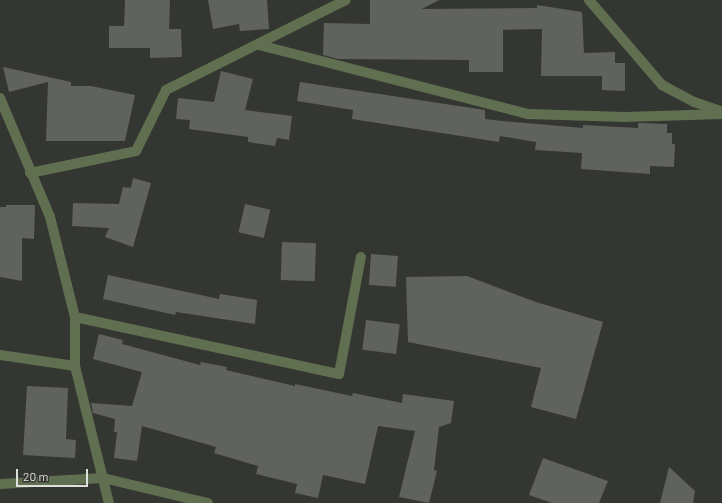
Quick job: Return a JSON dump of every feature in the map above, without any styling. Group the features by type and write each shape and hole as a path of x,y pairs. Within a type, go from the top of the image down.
{"street":[{"path":"30,173 136,151 166,90 259,45 346,0"},
{"path":"589,0 662,85 694,102 722,112"},
{"path":"259,45 528,114 625,117 722,112"},
{"path":"0,98 30,173 50,217 75,317 75,366 109,503"},
{"path":"75,317 339,374 361,257"},
{"path":"0,355 75,366"},
{"path":"0,484 103,478 208,503"}],"building":[{"path":"125,0 170,0 169,29 181,29 182,57 150,58 150,48 109,48 109,26 124,26"},
{"path":"208,0 267,0 269,29 240,31 239,24 213,29"},
{"path":"370,0 439,0 422,9 537,8 537,5 582,12 584,53 615,52 615,63 625,63 625,91 602,90 602,76 541,76 542,29 503,30 503,72 469,72 469,60 338,59 323,55 324,23 370,24"},
{"path":"3,67 71,82 71,86 91,86 135,95 125,141 46,141 48,82 9,92"},
{"path":"221,71 253,79 245,110 292,116 289,140 277,138 275,146 248,142 248,137 189,129 190,120 176,119 178,98 214,102"},
{"path":"300,82 485,110 485,119 502,121 583,128 583,125 638,128 638,123 667,124 667,133 672,133 672,144 675,144 674,167 650,166 650,174 581,169 582,153 535,150 536,142 500,136 499,142 352,119 353,110 297,101"},
{"path":"133,178 151,183 133,247 105,237 109,228 72,226 73,203 119,204 123,187 131,188"},
{"path":"245,204 270,210 264,238 238,232"},
{"path":"6,205 35,205 34,239 22,238 22,281 0,277 0,207 6,207"},
{"path":"282,242 316,243 315,281 281,280"},
{"path":"371,254 398,256 396,287 369,285"},
{"path":"108,275 219,299 220,294 257,300 255,324 176,312 175,315 103,299"},
{"path":"467,276 536,302 603,322 576,419 531,407 541,368 408,342 406,277"},
{"path":"366,320 400,324 396,354 362,350"},
{"path":"99,334 123,340 122,344 200,365 201,362 227,367 226,370 295,386 295,384 352,396 353,393 402,403 403,394 454,401 451,423 439,427 434,470 437,471 429,503 399,497 415,431 378,426 365,484 323,475 318,498 295,493 297,484 256,474 258,466 214,453 216,447 142,426 137,461 114,458 117,432 114,432 115,419 93,413 91,403 132,406 142,372 93,359"},
{"path":"27,386 68,388 66,439 76,440 75,458 23,455"},
{"path":"543,458 608,481 599,503 552,503 529,495"},
{"path":"669,467 695,491 693,503 660,503"}]}
